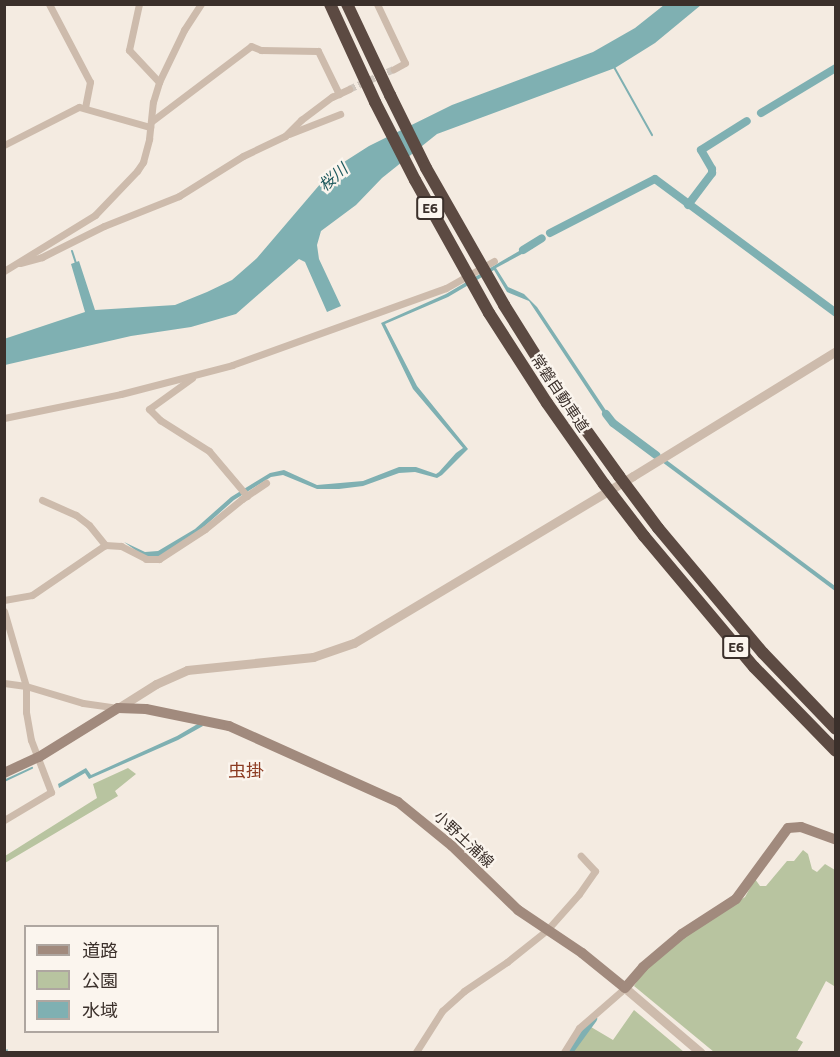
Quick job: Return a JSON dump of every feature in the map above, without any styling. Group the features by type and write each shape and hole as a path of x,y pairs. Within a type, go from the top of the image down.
{"highway":[{"name":"常磐自動車道","path":"330,4 375,102 415,180 489,313 547,403 644,536 754,667 836,751"},
{"name":"常磐自動車道","path":"347,4 431,177 504,305 558,391 658,528 763,653 836,729"}],"main road":[{"path":"4,773 39,757 118,708"},
{"name":"小野土浦線","path":"118,708 146,709 229,726 398,802 452,846 518,910 582,953 625,988"},
{"path":"625,988 643,967 682,934 736,899 788,828 801,827 836,840"}],"street":[{"path":"49,4 90,82 85,108"},
{"path":"139,4 129,50 159,82"},
{"path":"4,271 95,215 130,181 143,162 159,82 184,30 201,4"},
{"path":"377,4 405,63 394,69"},
{"path":"151,124 251,46 261,50 318,51 339,94"},
{"path":"285,136 301,120 349,89"},
{"path":"4,145 71,109 85,108 151,124"},
{"path":"20,263 42,257 104,226 179,196 243,156 340,114"},
{"path":"4,418 122,394 194,376 446,288 494,261"},
{"path":"4,683 26,686 76,701 118,708 156,684 187,670 314,657 354,643 836,351"},
{"path":"194,376 149,410 160,420 210,451 247,496"},
{"path":"4,600 32,595 105,546 121,546 146,559 159,559 205,529 266,483"},
{"path":"42,500 76,515 88,525 105,546"},
{"path":"4,611 26,686 26,712 31,741 51,792 4,819"},
{"path":"416,1053 442,1011 464,991 507,962 547,930 579,894 595,871 581,856"},
{"path":"564,1053 579,1028 625,988 700,1053"}],"green space":[{"path":"128,768 136,774 115,791 118,796 5,863 5,856 97,798 93,784"},
{"path":"803,850 808,854 812,869 817,872 825,864 835,870 834,986 826,981 796,1038 803,1042 797,1052 714,1052 634,986 645,969 678,941 745,897 755,879 760,886 766,886 787,861 794,861"},
{"path":"634,1010 684,1052 573,1052 591,1027 613,1040"}],"water":[{"name":"桜川","path":"664,5 701,5 655,43 615,68 437,134 382,178 356,205 321,231 317,245 319,259 341,306 327,312 305,262 299,259 236,314 191,327 131,336 5,365 4,339 85,312 71,264 79,261 95,310 175,305 207,292 232,280 257,258 333,169 369,146 452,105 593,52 635,28"},
{"path":"531,244 533,248 496,268 508,287 524,294 537,307 613,421 611,425 529,301 507,292 494,270 448,297 385,324 417,386 468,449 442,475 437,478 415,472 399,473 363,486 339,489 317,489 283,475 271,477 234,500 197,533 160,556 145,557 124,542 145,552 158,551 195,529 231,497 270,473 284,470 317,485 363,481 399,467 416,467 436,474 439,472 463,448 413,389 381,323 446,294"},
{"path":"657,453 835,586 835,591 654,456"},
{"path":"201,722 203,726 178,740 89,779 85,773 59,788 58,784 86,768 91,775 177,736"}],"waterway":[{"path":"614,67 652,135"},
{"path":"761,113 836,68"},
{"path":"688,205 712,173 701,150 747,121"},
{"path":"550,233 655,179 836,313"},
{"path":"523,250 542,238"},
{"path":"72,251 76,263"},
{"path":"606,414 613,423 656,455"},
{"path":"4,781 32,768"},
{"path":"569,1052 593,1019"}],"tunnel":[{"path":"349,89 394,69"}],"district":[{"name":"虫掛","path":"246,771"}]}
